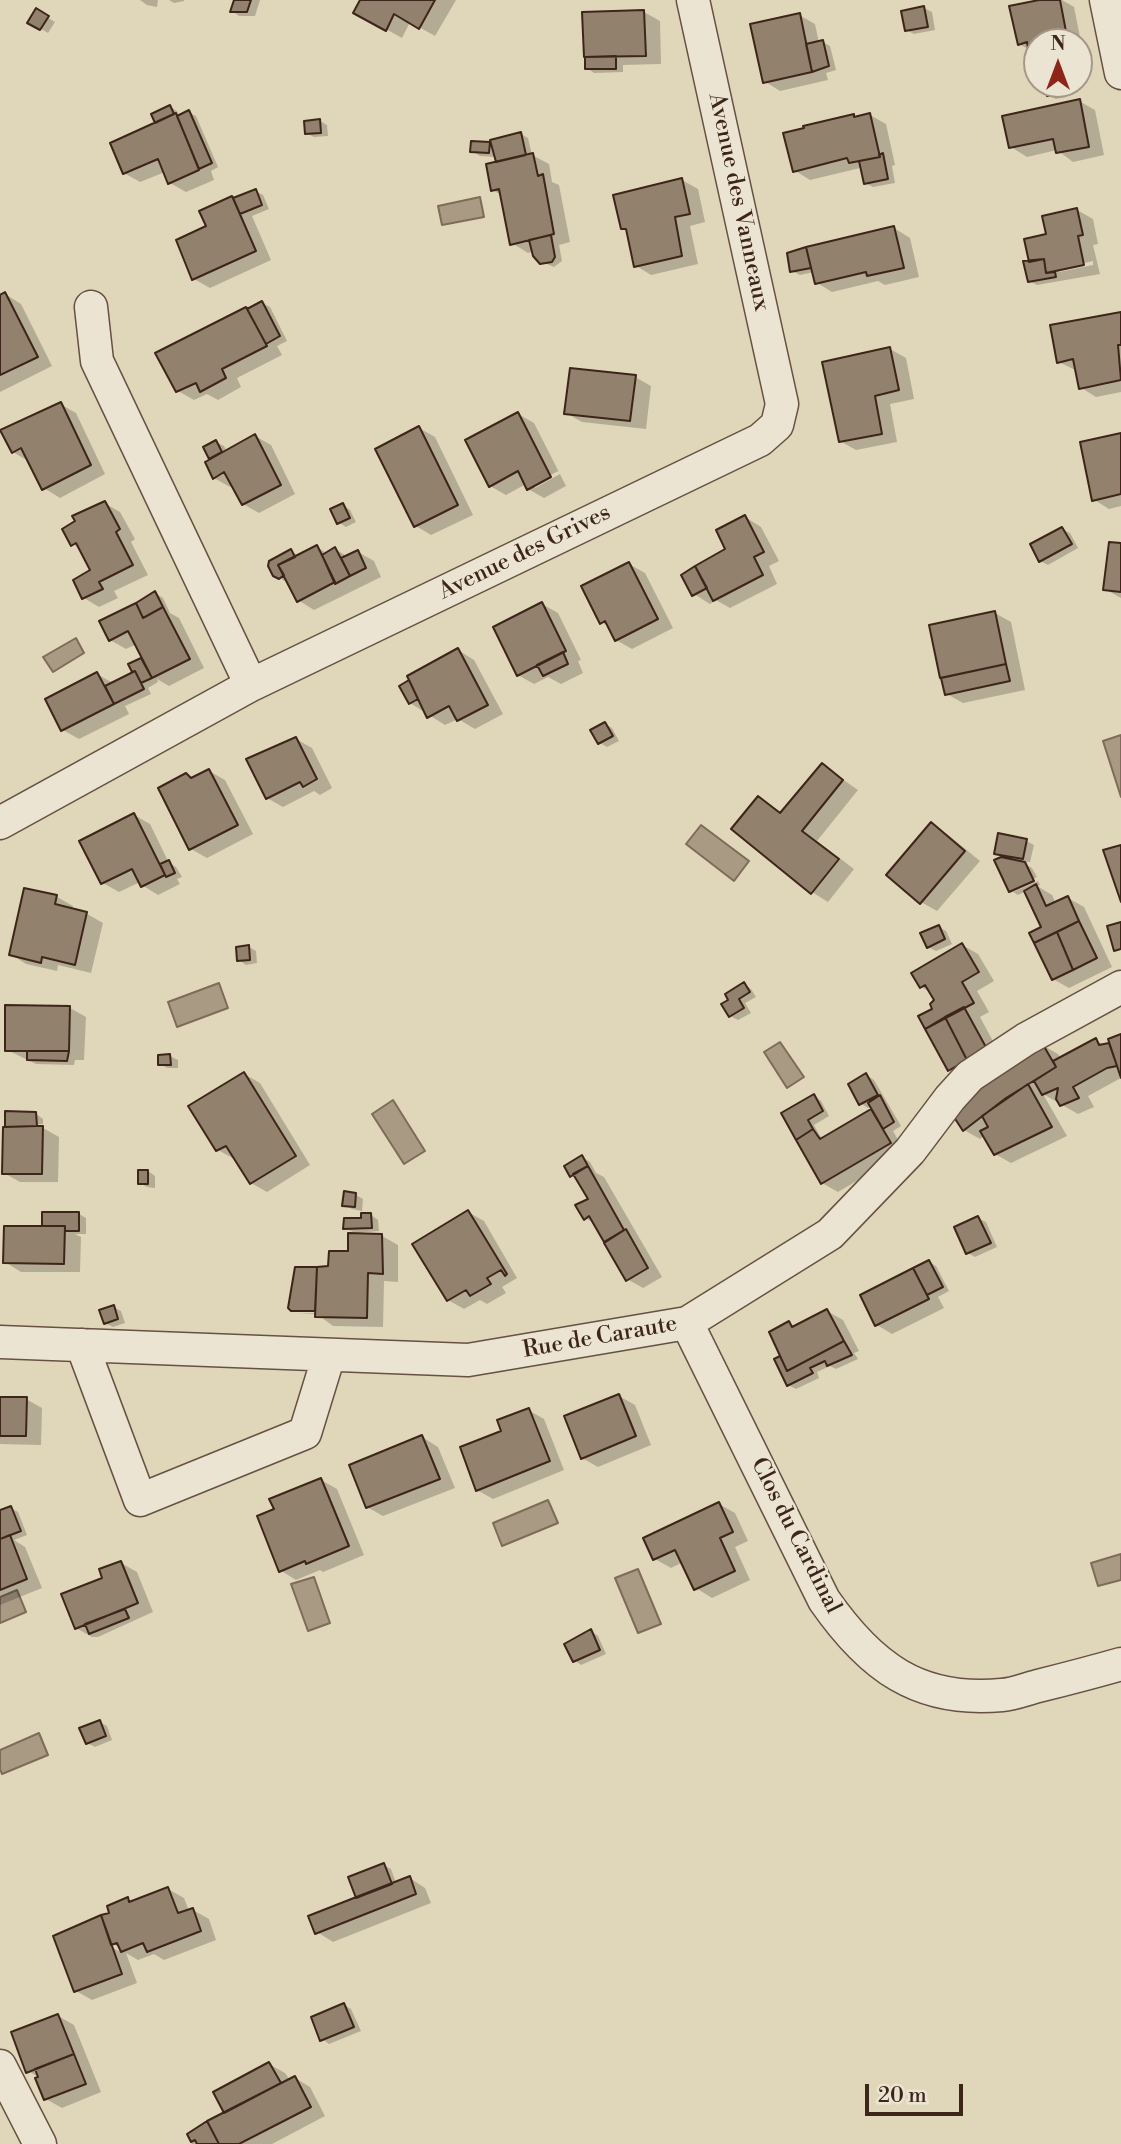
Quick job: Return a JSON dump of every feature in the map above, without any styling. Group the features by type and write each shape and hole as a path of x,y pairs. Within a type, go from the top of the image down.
{"street":[{"name":"Avenue des Vanneaux","path":"694,0 782,404"},
{"path":"1106,0 1121,74"},
{"path":"90,307 97,361 251,685"},
{"name":"Avenue des Grives","path":"0,823 251,685 760,440 777,425 782,404"},
{"name":"Rue de Caraute","path":"0,1342 468,1360 687,1323 830,1234 911,1151 950,1098 970,1076 1026,1039 1121,987"},
{"name":"Clos du Cardinal","path":"687,1323 824,1600 845,1630 874,1659 904,1680 953,1695 1004,1695 1121,1664"},
{"path":"82,1345 140,1500 305,1433 330,1355"},
{"path":"0,2066 40,2144"}],"shaded area":[{"path":"480,197 484,217 442,225 438,206"},
{"path":"76,638 84,653 53,672 43,657"},
{"path":"1121,735 1121,797 1103,741"},
{"path":"701,825 749,861 734,881 686,844"},
{"path":"219,983 228,1008 177,1027 168,1002"},
{"path":"780,1042 804,1077 787,1088 764,1052"},
{"path":"393,1100 425,1151 404,1164 372,1114"},
{"path":"548,1500 558,1523 502,1546 493,1523"},
{"path":"1121,1554 1121,1580 1098,1586 1091,1563"},
{"path":"638,1569 661,1624 638,1633 615,1578"},
{"path":"314,1577 330,1623 308,1631 291,1584"},
{"path":"17,1590 26,1612 0,1623 0,1597"},
{"path":"39,1733 48,1755 2,1774 0,1750"}],"building":[{"path":"234,0 251,0 247,12 230,12"},
{"path":"360,0 435,0 419,29 394,14 386,31 353,13"},
{"path":"1039,0 1060,0 1065,28 1023,28 1023,43 1018,45 1009,6"},
{"path":"924,6 928,27 905,31 901,11"},
{"path":"36,8 49,16 40,30 27,23"},
{"path":"644,10 646,56 584,57 582,12"},
{"path":"800,13 812,72 763,83 750,24"},
{"path":"823,40 829,66 812,72 806,44"},
{"path":"616,56 616,69 585,69 585,57"},
{"path":"1080,99 1089,147 1056,153 1053,139 1009,148 1002,116"},
{"path":"170,105 174,114 155,123 151,114"},
{"path":"189,110 212,163 199,169 177,116"},
{"path":"176,113 199,170 168,184 158,159 123,174 110,143"},
{"path":"870,113 880,157 849,163 847,158 793,172 783,133 854,114 854,117"},
{"path":"320,119 321,133 305,134 304,121"},
{"path":"521,132 526,155 496,162 490,140"},
{"path":"471,141 490,142 489,153 470,152"},
{"path":"533,153 538,176 543,174 554,234 510,245 499,189 491,191 486,164"},
{"path":"883,153 888,179 864,184 859,161 880,157"},
{"path":"682,178 690,214 675,217 682,256 634,267 626,229 621,229 613,195"},
{"path":"256,189 262,205 240,214 233,198"},
{"path":"232,196 256,251 192,280 176,240 206,226 199,211"},
{"path":"1077,208 1083,235 1078,236 1084,265 1046,273 1044,259 1029,262 1024,239 1046,234 1042,216"},
{"path":"894,226 904,268 867,276 866,272 815,284 806,247"},
{"path":"551,235 555,257 552,262 540,264 533,256 529,240"},
{"path":"806,247 811,268 790,272 787,253"},
{"path":"1044,259 1046,273 1055,272 1056,277 1028,282 1023,261"},
{"path":"5,292 38,357 0,375 0,295"},
{"path":"262,301 280,336 266,344 247,309"},
{"path":"246,307 267,346 222,369 226,378 200,392 196,383 176,392 155,353"},
{"path":"1121,312 1121,345 1118,345 1121,380 1079,389 1073,359 1057,363 1050,325"},
{"path":"890,347 899,390 875,396 882,434 839,442 822,362"},
{"path":"570,368 636,375 630,421 564,414"},
{"path":"61,402 91,465 42,490 21,448 12,453 0,430"},
{"path":"518,412 551,477 527,490 518,471 489,487 465,440"},
{"path":"419,426 458,505 414,527 375,449"},
{"path":"1121,433 1121,494 1092,501 1080,442"},
{"path":"255,434 281,485 242,505 224,472 213,479 205,462"},
{"path":"216,440 222,452 209,459 203,447"},
{"path":"105,501 120,529 116,532 133,565 99,582 103,589 82,599 73,580 90,570 76,543 71,546 62,529 75,521 72,516"},
{"path":"343,503 350,518 337,524 330,509"},
{"path":"745,515 764,552 754,557 763,575 713,601 695,566 725,549 716,530"},
{"path":"1062,527 1072,544 1039,562 1030,544"},
{"path":"1109,542 1121,543 1121,592 1103,590"},
{"path":"317,545 335,582 297,602 278,565"},
{"path":"335,547 350,576 335,584 322,555"},
{"path":"291,549 295,557 278,565 284,575 279,579 273,576 268,566 269,561"},
{"path":"358,550 366,568 350,576 341,558"},
{"path":"629,562 658,619 615,641 605,621 600,624 581,586"},
{"path":"695,566 707,588 692,596 681,575"},
{"path":"155,591 163,607 143,618 136,603"},
{"path":"542,602 566,651 517,676 493,627"},
{"path":"136,603 143,618 163,607 190,659 152,678 128,631 109,641 99,621"},
{"path":"995,611 1006,664 940,678 929,625"},
{"path":"458,648 488,705 457,721 449,706 427,718 407,676"},
{"path":"563,652 568,664 543,676 537,665"},
{"path":"141,658 152,678 141,683 128,664"},
{"path":"1006,664 1010,681 945,695 941,678"},
{"path":"135,671 144,689 114,704 105,686"},
{"path":"97,672 114,704 61,731 45,699"},
{"path":"409,680 418,699 409,704 399,686"},
{"path":"605,722 613,736 598,744 590,730"},
{"path":"296,737 317,779 303,787 300,782 266,799 246,759"},
{"path":"822,763 843,780 802,831 839,859 811,894 731,829 758,796 780,813"},
{"path":"209,769 238,825 189,850 158,788 186,773 191,778"},
{"path":"134,813 165,875 141,887 132,869 101,884 79,841"},
{"path":"931,822 965,851 920,904 886,875"},
{"path":"998,833 1027,839 1023,859 994,854"},
{"path":"1121,845 1121,902 1103,850"},
{"path":"1001,857 1025,862 1034,881 1009,892 994,860"},
{"path":"169,860 175,873 166,877 160,864"},
{"path":"1036,884 1046,906 1068,896 1079,921 1034,943 1029,933 1041,927 1024,891"},
{"path":"24,888 57,895 55,904 87,912 75,965 42,957 41,963 9,955"},
{"path":"1079,921 1097,958 1073,970 1057,932"},
{"path":"1121,922 1121,949 1114,951 1107,926"},
{"path":"939,925 945,939 927,948 920,933"},
{"path":"1057,932 1073,970 1052,980 1034,943"},
{"path":"962,943 979,972 962,982 974,1003 925,1029 918,1016 932,1009 930,1004 934,1000 925,985 920,988 911,973"},
{"path":"249,945 250,960 237,961 236,947"},
{"path":"744,982 750,992 739,999 744,1008 729,1017 721,1004 728,1000 725,994"},
{"path":"5,1005 70,1006 69,1051 5,1051"},
{"path":"964,1007 987,1049 967,1060 945,1017"},
{"path":"945,1017 967,1060 948,1071 925,1029"},
{"path":"1121,1034 1121,1078 1108,1039"},
{"path":"1096,1038 1099,1045 1109,1043 1117,1066 1107,1068 1073,1087 1079,1098 1060,1106 1056,1099 1058,1088 1042,1095 1034,1081 1056,1067 1053,1061"},
{"path":"1042,1043 1056,1067 1006,1098 963,1131 950,1111 991,1073"},
{"path":"27,1051 69,1051 67,1061 27,1060"},
{"path":"170,1054 171,1065 158,1065 158,1055"},
{"path":"244,1072 296,1156 250,1184 226,1146 216,1151 188,1106"},
{"path":"866,1073 878,1095 859,1105 848,1084"},
{"path":"1028,1084 1052,1127 994,1155 980,1131 988,1127 982,1116"},
{"path":"814,1094 823,1111 808,1120 813,1129 796,1140 781,1113"},
{"path":"880,1095 894,1122 883,1129 868,1103"},
{"path":"871,1109 891,1143 821,1184 796,1140 813,1129 820,1139"},
{"path":"5,1111 36,1112 37,1126 5,1127"},
{"path":"43,1126 42,1174 2,1174 3,1127"},
{"path":"582,1155 588,1166 570,1177 564,1166"},
{"path":"588,1166 624,1230 604,1242 589,1216 584,1220 575,1205 588,1199 573,1174"},
{"path":"138,1170 148,1170 148,1184 138,1184"},
{"path":"344,1191 356,1193 355,1207 342,1206"},
{"path":"468,1210 507,1274 505,1276 501,1270 487,1278 491,1284 470,1296 466,1290 447,1301 412,1244"},
{"path":"42,1212 79,1212 79,1231 65,1231 65,1226 42,1226"},
{"path":"361,1213 371,1213 372,1228 343,1229 344,1218 361,1218"},
{"path":"978,1216 991,1243 966,1254 954,1227"},
{"path":"4,1226 65,1226 64,1264 3,1263"},
{"path":"626,1229 648,1268 626,1281 604,1243"},
{"path":"348,1233 382,1234 383,1274 368,1273 367,1318 315,1317 317,1267 328,1266 329,1251 348,1251"},
{"path":"929,1260 943,1287 927,1295 913,1268"},
{"path":"295,1267 317,1267 315,1311 291,1311 288,1308"},
{"path":"913,1268 929,1299 875,1326 860,1295"},
{"path":"114,1305 118,1319 104,1324 99,1310"},
{"path":"827,1309 844,1341 787,1371 769,1332 789,1321 792,1327"},
{"path":"844,1341 852,1355 827,1366 825,1361 810,1368 813,1373 787,1386 774,1359 780,1356 787,1371"},
{"path":"619,1394 636,1436 581,1459 564,1416"},
{"path":"0,1397 27,1397 26,1436 0,1436"},
{"path":"529,1408 550,1461 476,1491 460,1447 501,1431 497,1420"},
{"path":"422,1435 440,1479 366,1508 349,1465"},
{"path":"321,1478 349,1546 279,1572 257,1516 274,1509 269,1499"},
{"path":"719,1502 733,1532 720,1538 735,1571 694,1590 675,1550 653,1560 643,1538"},
{"path":"11,1506 21,1531 0,1539 0,1510"},
{"path":"10,1535 27,1579 0,1590 0,1539"},
{"path":"121,1561 138,1603 75,1629 61,1594 102,1578 99,1569"},
{"path":"125,1609 129,1618 89,1634 85,1624"},
{"path":"591,1629 600,1650 573,1662 564,1644"},
{"path":"100,1720 106,1736 86,1744 79,1728"},
{"path":"384,1863 392,1884 356,1898 348,1877"},
{"path":"410,1876 416,1894 315,1934 308,1916"},
{"path":"168,1887 178,1913 193,1908 201,1931 147,1952 143,1943 121,1952 117,1943 111,1945 101,1915 109,1913 107,1906 128,1897 129,1902"},
{"path":"101,1915 122,1974 74,1992 53,1936"},
{"path":"344,2003 354,2027 320,2041 311,2017"},
{"path":"58,2014 74,2054 26,2073 11,2032"},
{"path":"74,2054 86,2084 44,2100 35,2078 38,2077 35,2069"},
{"path":"269,2062 281,2083 224,2113 213,2092"},
{"path":"295,2076 311,2107 239,2144 219,2144 207,2121"},
{"path":"207,2121 219,2144 197,2144 195,2140 191,2142 187,2134"}]}
